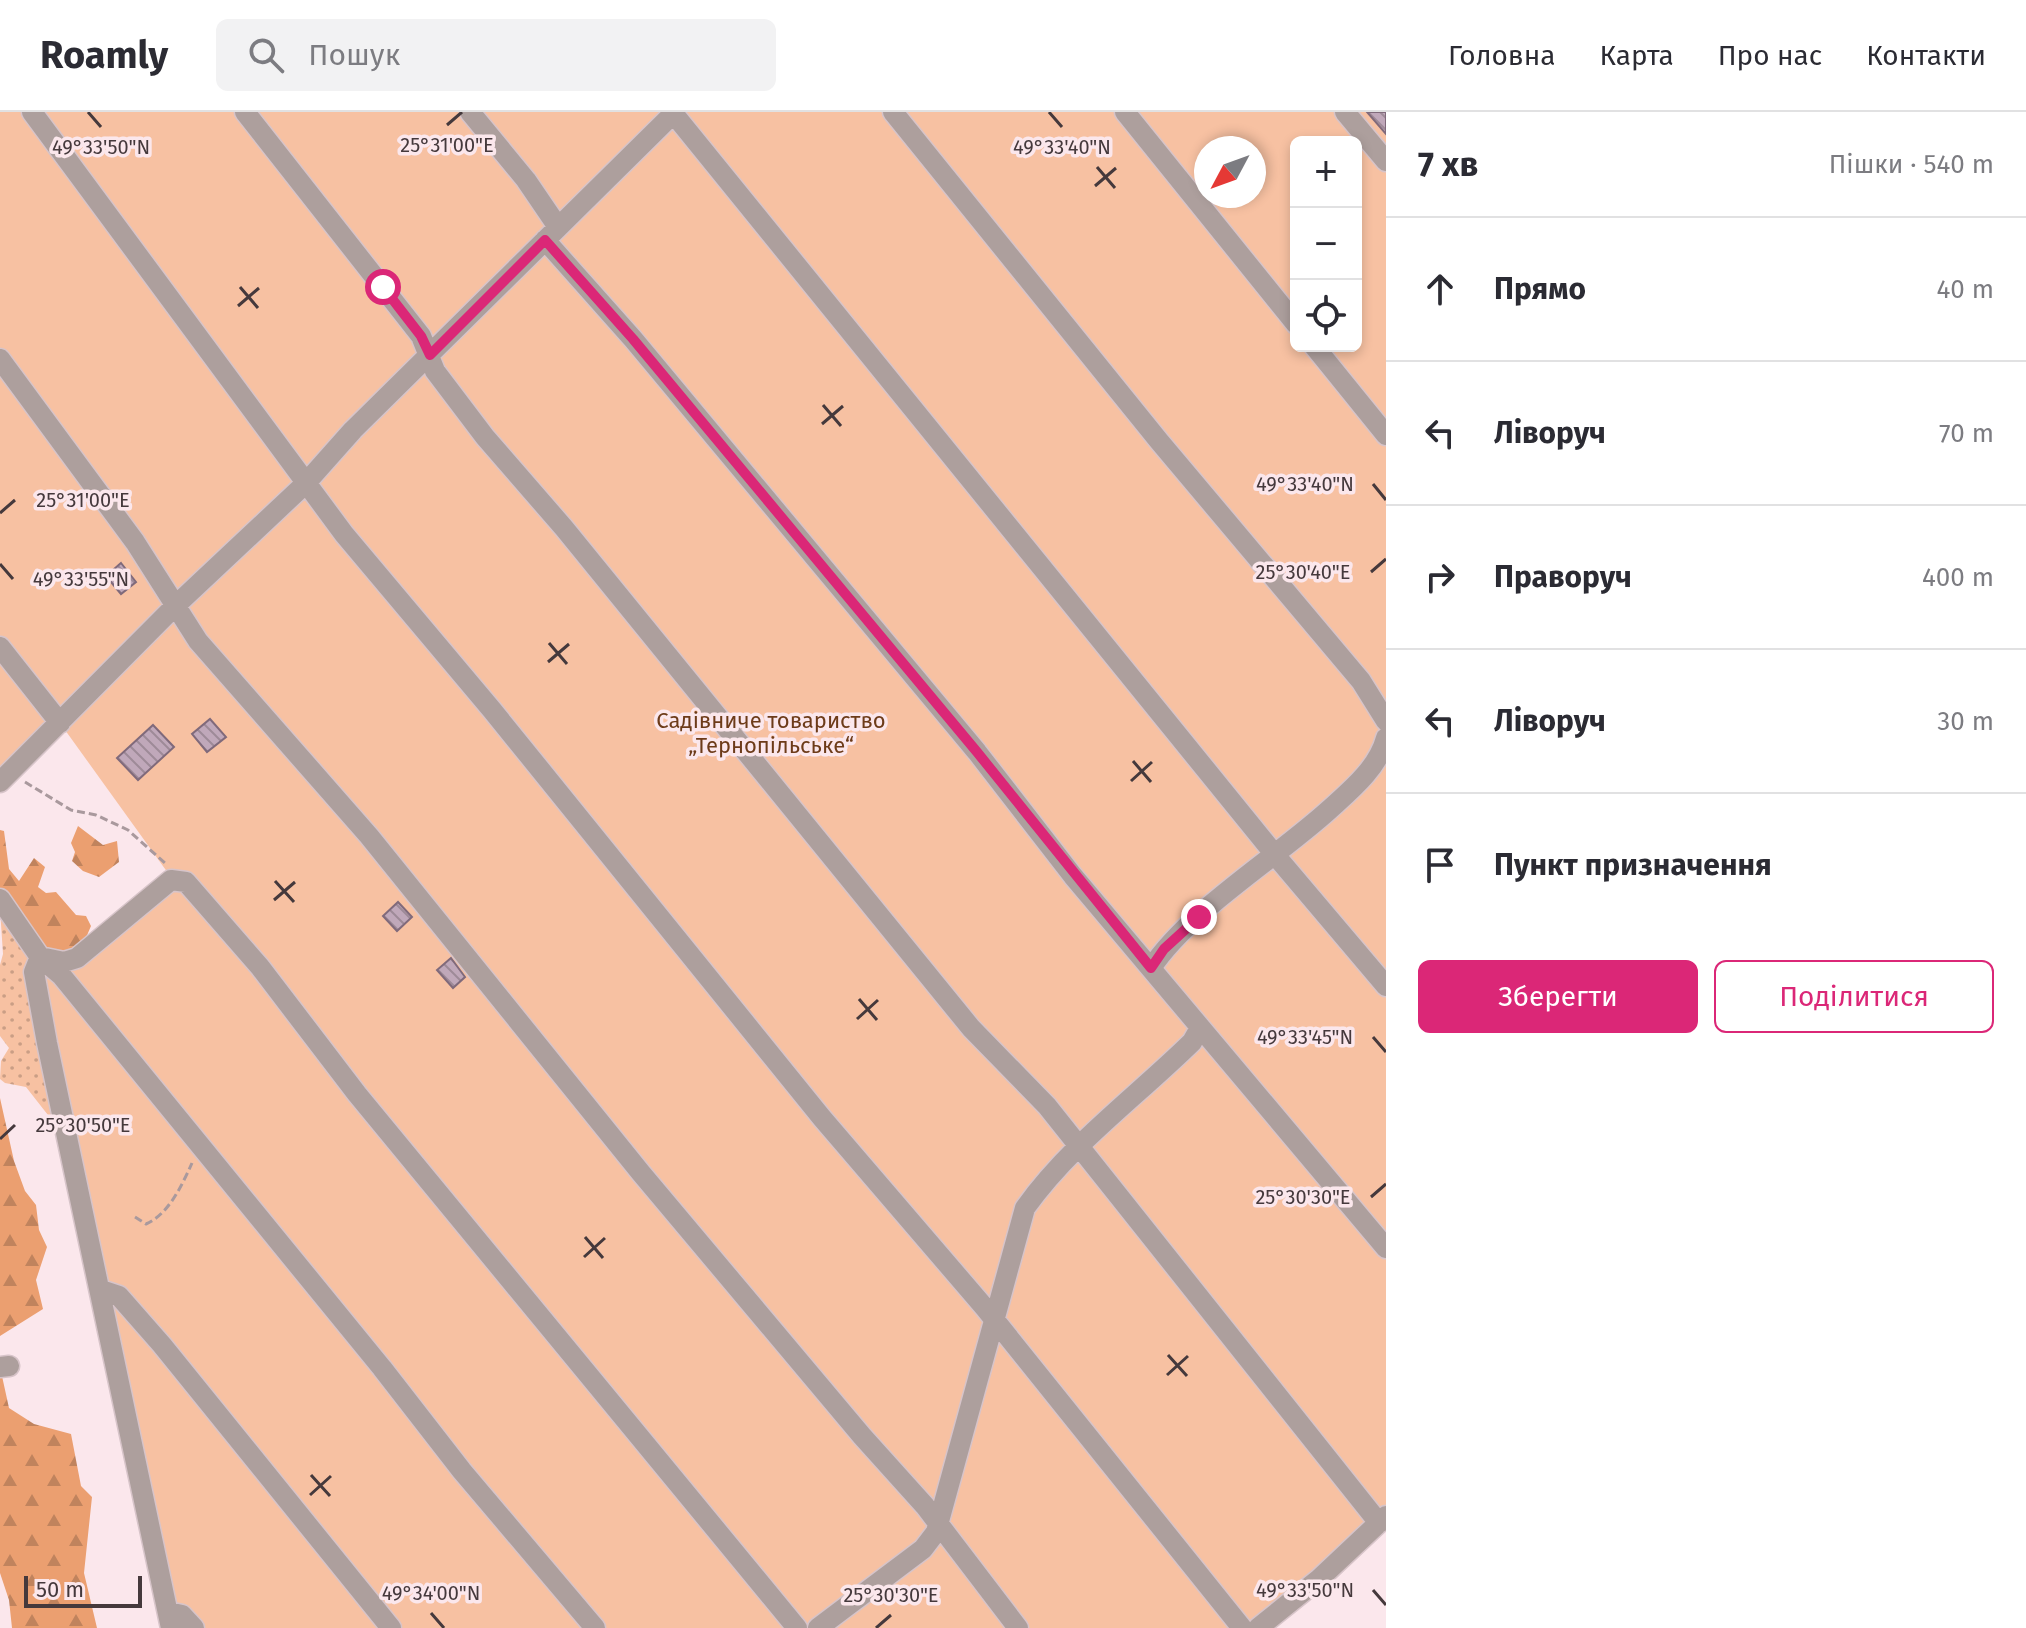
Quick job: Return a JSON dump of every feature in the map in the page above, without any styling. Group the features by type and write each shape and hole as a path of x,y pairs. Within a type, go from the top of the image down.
{"street":[{"path":"32,112 199,333 305,484 721,996 994,1320 1242,1628"},
{"path":"245,112 421,336 435,371 485,437 564,528 971,1028 1047,1106 1382,1519 1319,1579 1258,1628"},
{"path":"470,112 526,180 551,234 633,339 977,752 1200,1028 1386,1248"},
{"path":"893,112 1127,396 1159,441 1361,681 1386,721"},
{"path":"1125,112 1290,317"},
{"path":"1345,112 1386,161"},
{"path":"5,777 173,608 305,484 674,113 1276,856 1386,986"},
{"path":"1319,352 1386,435"},
{"path":"0,359 166,586 173,608 198,641 378,848 641,1173 862,1436 925,1506 1018,1628"},
{"path":"0,647 60,723"},
{"path":"1151,968 1164,949 1199,917 1276,856 1362,780 1386,738"},
{"path":"40,957 64,962 77,958 171,880 186,882 260,967 357,1094 797,1628"},
{"path":"0,899 40,957 61,975 462,1471 595,1628"},
{"path":"40,957 34,972 47,1043 170,1620 182,1615 194,1628"},
{"path":"818,1628 923,1549 938,1527 1025,1208 1044,1181 1182,1052 1200,1028"},
{"path":"101,1290 119,1296 162,1345 391,1628"}],"path":[{"path":"5,777 71,810 96,815 128,830 163,859"},
{"path":"135,1217 146,1224 165,1211 200,1144"}],"green space":[{"name":"Садівниче товариство „Тернопільське“","path":"0,112 1386,112 1386,1516 1258,1628 171,1628 34,972 64,962 173,880 60,723 0,782"},
{"path":"78,826 103,845 117,841 119,862 99,877 83,871 72,861 75,852 71,843"},
{"path":"0,830 4,831 9,869 19,881 34,858 45,867 38,887 46,893 56,892 76,915 86,916 91,926 85,940 67,953 46,949 0,888"},
{"path":"0,909 28,947 55,1124 26,1087 0,1079 1,1061 9,1048 0,1036 0,965 3,954"},
{"path":"0,1098 14,1161 25,1191 36,1205 39,1230 47,1247 36,1280 43,1309 0,1336"},
{"path":"0,1367 9,1408 34,1424 71,1434 81,1486 92,1497 84,1573 97,1628 12,1628 9,1600 0,1573"}],"building":[{"path":"1367,112 1386,112 1386,134"},
{"path":"121,563 136,582 121,594 106,576"},
{"path":"210,719 226,737 207,752 192,734"},
{"path":"153,725 174,747 138,780 117,758"},
{"path":"398,902 412,917 397,931 383,916"},
{"path":"451,958 465,977 453,988 437,970"}],"route":[{"path":"383,287 421,336 430,355 545,240 633,339 738,469 977,752 1073,876 1151,968 1164,949 1199,917"}]}
